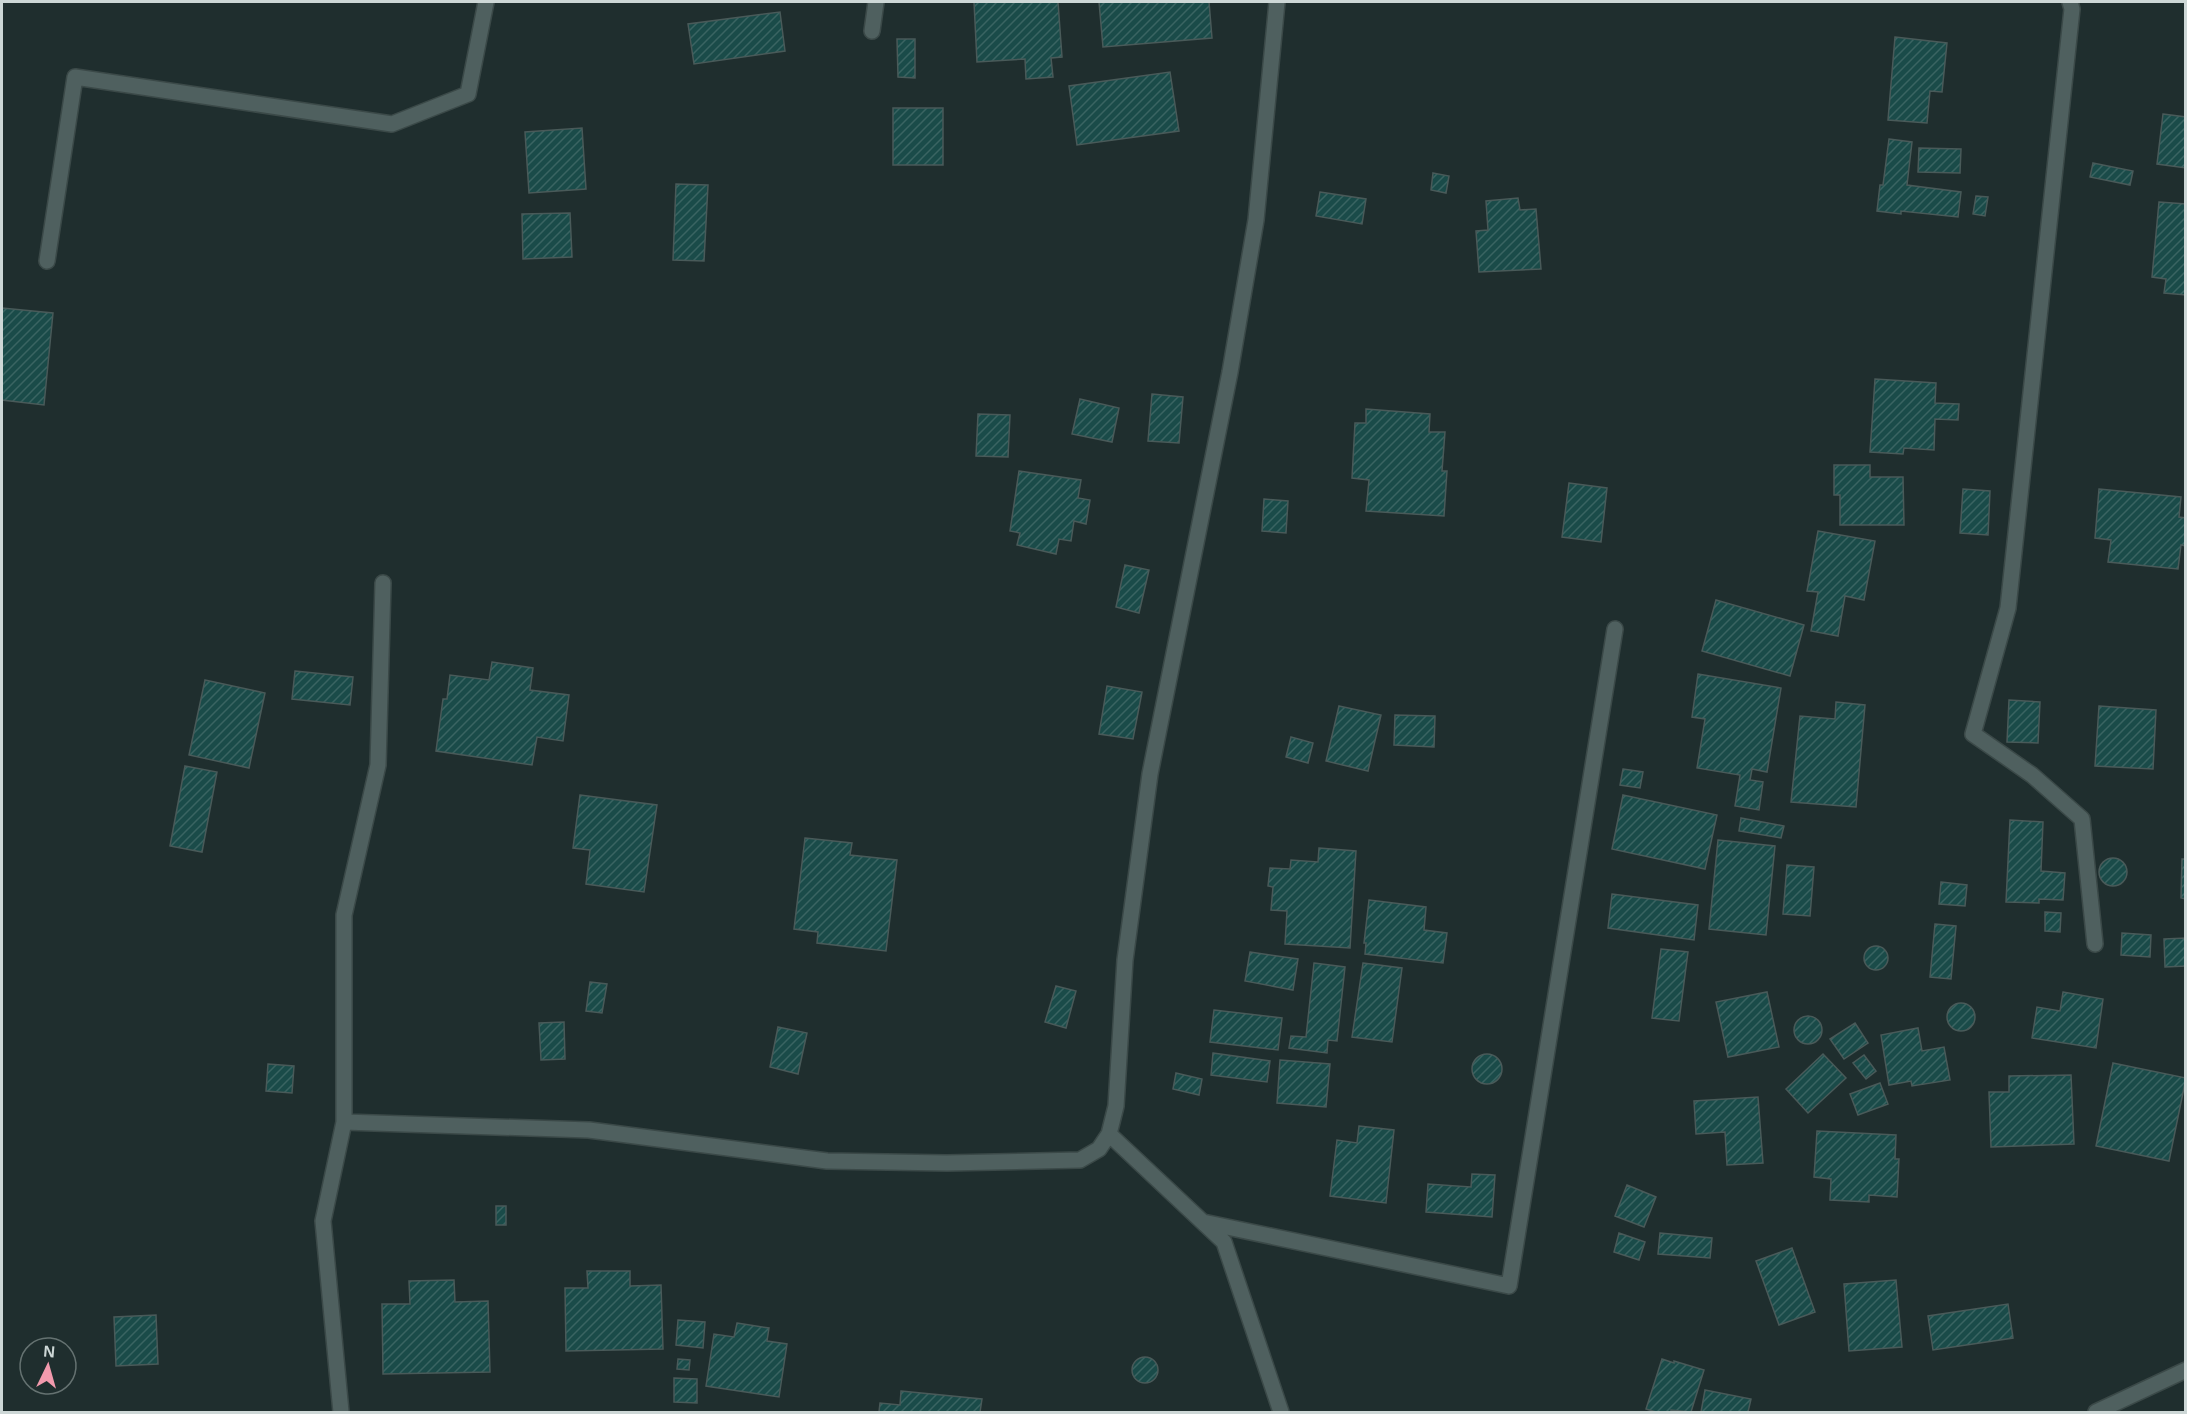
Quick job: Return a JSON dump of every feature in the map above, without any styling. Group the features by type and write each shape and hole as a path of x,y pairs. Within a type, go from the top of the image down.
{"street":[{"path":"47,261 75,77 392,124 468,94 486,2"},
{"path":"872,32 876,2"},
{"path":"344,1122 589,1130 827,1161 947,1163 1080,1160 1099,1149 1109,1134 1116,1106 1125,960 1150,774 1230,372 1257,220 1277,2"},
{"path":"2070,2 2069,33 2007,608 1973,734 2032,776 2082,819 2094,944"},
{"path":"341,1413 323,1221 344,1122 344,915 378,765 383,583"},
{"path":"1203,1222 1509,1286 1615,629"},
{"path":"1109,1134 1224,1242 1281,1413"},
{"path":"2096,1413 2186,1370"}],"building":[{"path":"974,2 1058,2 1062,57 1051,58 1053,77 1026,79 1025,59 977,62"},
{"path":"1099,2 1209,2 1212,38 1103,47"},
{"path":"780,12 785,51 694,64 688,24"},
{"path":"1895,37 1947,43 1942,92 1930,91 1927,123 1888,120"},
{"path":"897,39 915,39 915,78 898,77"},
{"path":"1170,72 1179,131 1077,145 1069,86"},
{"path":"893,108 943,108 943,165 893,165"},
{"path":"2163,114 2186,117 2186,168 2157,164"},
{"path":"582,128 586,189 529,193 525,132"},
{"path":"1889,139 1912,142 1907,185 1961,192 1958,217 1877,211"},
{"path":"1919,148 1961,149 1960,173 1918,172"},
{"path":"2093,163 2133,171 2130,185 2090,177"},
{"path":"1433,173 1449,176 1446,193 1431,190"},
{"path":"676,184 708,185 704,261 673,260"},
{"path":"1320,192 1366,199 1362,224 1316,216"},
{"path":"1976,196 1988,197 1985,216 1973,214"},
{"path":"1518,198 1520,210 1536,209 1541,269 1479,272 1476,231 1488,230 1486,201"},
{"path":"2159,202 2186,204 2186,295 2164,293 2166,279 2152,277"},
{"path":"570,213 572,257 523,259 522,214"},
{"path":"2,308 53,313 44,405 2,400"},
{"path":"1875,379 1936,383 1935,403 1959,404 1958,420 1935,419 1934,450 1904,448 1903,454 1870,452"},
{"path":"1152,394 1183,397 1179,443 1148,441"},
{"path":"1080,399 1119,408 1112,442 1072,434"},
{"path":"1366,409 1430,414 1429,432 1445,432 1442,471 1447,471 1444,516 1366,511 1369,480 1352,478 1355,423 1366,423"},
{"path":"978,414 1010,415 1008,457 976,456"},
{"path":"1834,465 1870,465 1870,477 1903,477 1904,525 1840,525 1840,495 1834,495"},
{"path":"1019,471 1081,480 1078,498 1090,500 1086,524 1074,521 1071,541 1059,539 1056,554 1017,545 1020,533 1010,531"},
{"path":"1569,483 1607,488 1601,542 1562,537"},
{"path":"1963,489 1990,491 1988,535 1960,533"},
{"path":"2099,489 2181,497 2179,517 2186,518 2186,546 2181,545 2178,569 2108,562 2111,540 2095,538"},
{"path":"1264,499 1288,501 1286,533 1262,531"},
{"path":"1818,531 1875,541 1864,600 1845,596 1838,636 1811,631 1818,592 1807,591"},
{"path":"1125,565 1149,570 1139,613 1116,607"},
{"path":"1716,600 1804,625 1790,676 1702,651"},
{"path":"492,662 533,668 530,690 569,695 563,741 537,737 532,765 436,751 443,699 447,699 450,675 489,680"},
{"path":"295,671 353,677 350,705 292,699"},
{"path":"1698,674 1781,688 1767,772 1752,769 1750,780 1763,782 1759,810 1735,806 1740,775 1697,768 1705,719 1692,717"},
{"path":"205,680 265,693 249,768 189,755"},
{"path":"1107,686 1142,692 1133,739 1099,734"},
{"path":"2009,700 2040,702 2038,743 2007,742"},
{"path":"1836,702 1865,705 1856,807 1791,802 1800,716 1835,719"},
{"path":"1339,706 1381,715 1368,771 1326,761"},
{"path":"2099,706 2156,710 2153,769 2095,766"},
{"path":"1395,715 1435,716 1434,747 1394,745"},
{"path":"1291,737 1313,743 1308,763 1286,757"},
{"path":"185,766 217,772 202,852 170,846"},
{"path":"1623,769 1643,772 1640,788 1620,785"},
{"path":"580,795 657,805 644,892 586,884 590,850 573,848"},
{"path":"1623,795 1717,815 1705,869 1612,849"},
{"path":"1741,818 1784,826 1781,838 1739,831"},
{"path":"2010,820 2043,822 2041,871 2065,873 2063,900 2039,899 2039,903 2006,902"},
{"path":"805,838 852,843 850,855 897,860 886,951 817,943 818,932 794,929"},
{"path":"1718,840 1775,846 1766,935 1709,929"},
{"path":"1319,848 1356,851 1350,948 1285,944 1287,911 1271,910 1273,887 1268,886 1270,868 1290,869 1291,860 1318,862"},
{"path":"2113,858 2123,862 2127,872 2123,882 2113,886 2103,882 2099,872 2103,862"},
{"path":"2182,859 2186,859 2186,899 2181,898"},
{"path":"1787,865 1814,867 1810,916 1783,914"},
{"path":"1941,882 1967,885 1965,906 1939,904"},
{"path":"1612,894 1698,905 1694,940 1608,928"},
{"path":"1369,900 1426,907 1424,930 1447,933 1443,963 1365,954 1366,943 1364,943"},
{"path":"2045,912 2061,913 2060,932 2045,931"},
{"path":"1935,924 1956,926 1951,979 1930,977"},
{"path":"2122,933 2151,935 2150,957 2121,955"},
{"path":"2186,938 2186,966 2165,967 2164,939"},
{"path":"1876,946 1884,950 1888,958 1884,966 1876,970 1868,966 1864,958 1868,950"},
{"path":"1661,949 1688,952 1679,1021 1652,1018"},
{"path":"1250,952 1298,959 1293,990 1245,981"},
{"path":"1314,963 1345,967 1337,1041 1328,1040 1327,1053 1289,1048 1291,1036 1306,1037"},
{"path":"1363,963 1402,968 1392,1042 1352,1037"},
{"path":"590,982 607,984 602,1013 586,1011"},
{"path":"1056,986 1076,991 1066,1028 1045,1022"},
{"path":"1767,992 1779,1047 1728,1057 1716,1002"},
{"path":"2063,992 2103,999 2096,1048 2032,1038 2037,1007 2060,1011"},
{"path":"1961,1003 1971,1007 1975,1017 1971,1027 1961,1031 1951,1027 1947,1017 1951,1007"},
{"path":"1214,1010 1282,1018 1278,1050 1210,1042"},
{"path":"1808,1016 1818,1020 1822,1030 1818,1040 1808,1044 1798,1040 1794,1030 1798,1020"},
{"path":"564,1022 565,1059 541,1060 539,1023"},
{"path":"1855,1023 1868,1043 1844,1059 1830,1039"},
{"path":"778,1027 807,1033 798,1074 770,1067"},
{"path":"1918,1028 1922,1051 1944,1047 1950,1080 1912,1086 1911,1081 1889,1085 1881,1035"},
{"path":"1213,1053 1270,1061 1267,1082 1211,1075"},
{"path":"1487,1054 1498,1058 1502,1069 1498,1080 1487,1084 1476,1080 1472,1069 1476,1058"},
{"path":"1823,1054 1846,1078 1808,1113 1786,1089"},
{"path":"1864,1055 1876,1071 1866,1079 1853,1063"},
{"path":"1280,1060 1330,1064 1326,1107 1277,1103"},
{"path":"2113,1063 2186,1078 2169,1161 2096,1146"},
{"path":"268,1064 294,1066 292,1093 266,1091"},
{"path":"1176,1073 1202,1079 1199,1095 1173,1089"},
{"path":"2071,1075 2074,1144 1991,1147 1989,1092 2009,1092 2009,1076"},
{"path":"1880,1083 1888,1104 1858,1115 1850,1094"},
{"path":"1758,1097 1763,1163 1727,1165 1725,1132 1696,1134 1694,1101"},
{"path":"1359,1126 1394,1130 1386,1203 1330,1196 1337,1140 1357,1143"},
{"path":"1817,1131 1896,1135 1895,1159 1899,1159 1897,1197 1869,1195 1869,1202 1830,1200 1831,1179 1814,1177"},
{"path":"1472,1174 1495,1175 1492,1217 1426,1212 1428,1184 1471,1187"},
{"path":"1627,1185 1656,1197 1644,1227 1615,1216"},
{"path":"496,1206 506,1206 506,1225 496,1225"},
{"path":"1619,1233 1645,1242 1639,1260 1614,1252"},
{"path":"1660,1233 1712,1238 1710,1258 1658,1254"},
{"path":"1792,1248 1815,1312 1779,1325 1756,1261"},
{"path":"587,1271 630,1271 630,1286 661,1285 663,1349 566,1351 565,1288 588,1288"},
{"path":"454,1280 455,1302 488,1301 490,1372 383,1374 382,1304 410,1304 409,1281"},
{"path":"1896,1280 1902,1347 1849,1351 1844,1284"},
{"path":"2008,1304 2013,1338 1933,1350 1928,1316"},
{"path":"156,1315 158,1364 116,1366 114,1317"},
{"path":"678,1320 705,1322 703,1348 676,1345"},
{"path":"737,1323 769,1328 767,1341 787,1344 779,1397 706,1386 714,1334 734,1337"},
{"path":"1145,1357 1154,1361 1158,1370 1154,1379 1145,1383 1136,1379 1132,1370 1136,1361"},
{"path":"678,1359 690,1360 689,1370 677,1369"},
{"path":"1662,1359 1704,1370 1691,1412 1671,1410 1671,1412 1656,1412 1646,1409"},
{"path":"674,1378 697,1379 697,1403 674,1402"},
{"path":"1705,1390 1751,1399 1748,1412 1701,1412"},
{"path":"901,1391 982,1399 980,1412 879,1412 880,1403 900,1405"}]}
